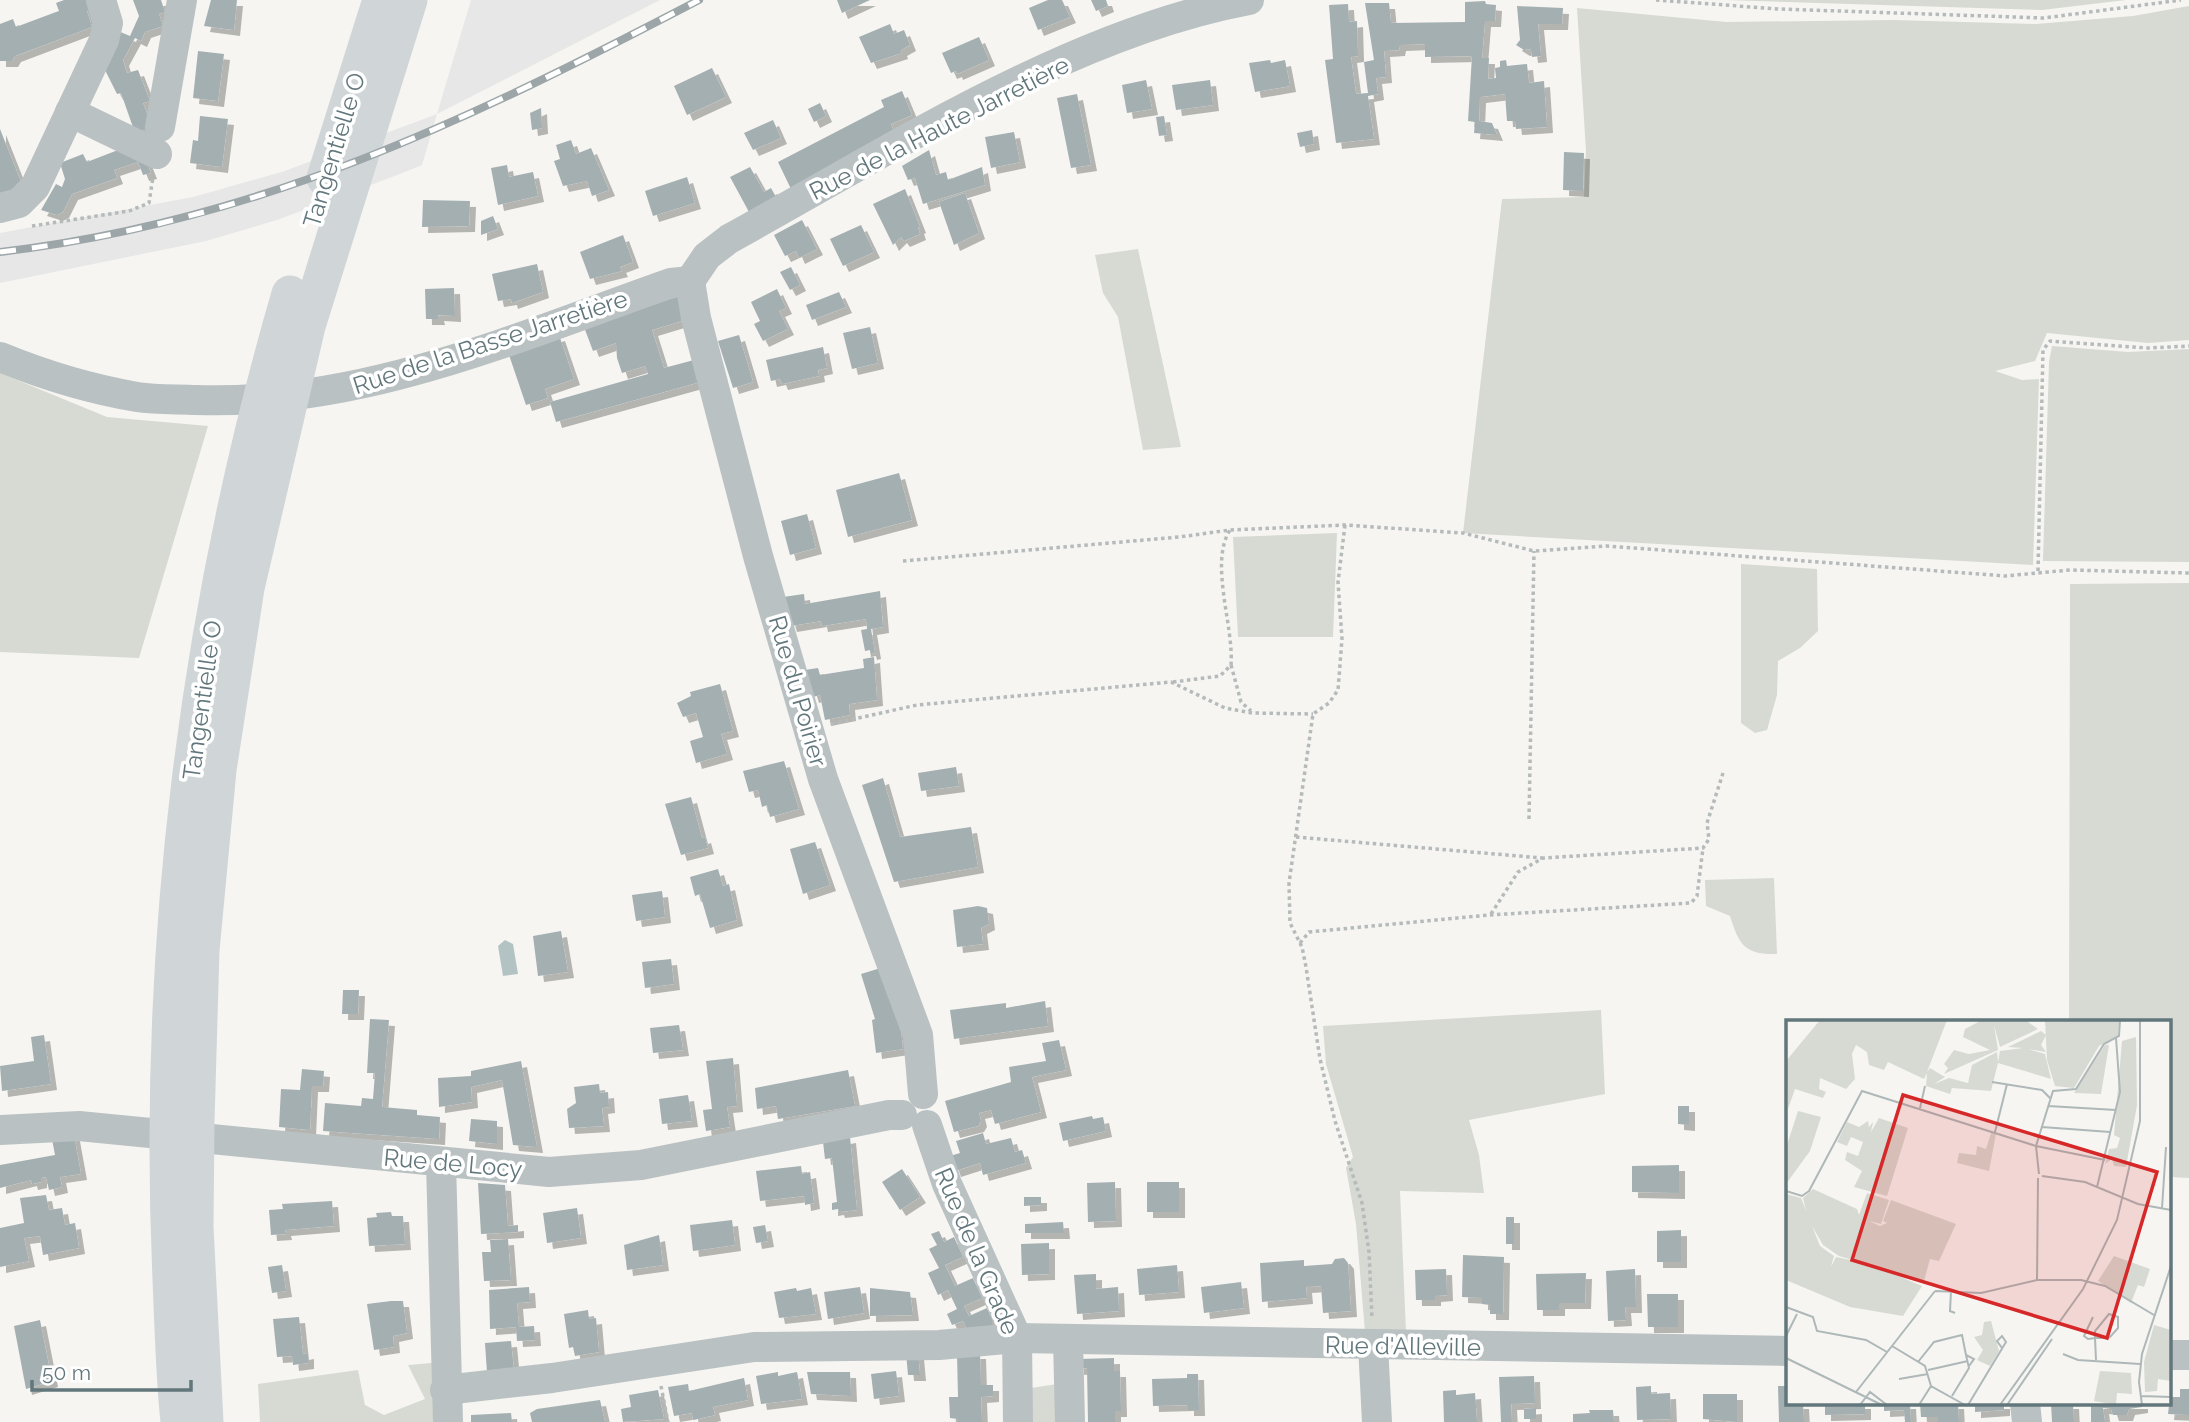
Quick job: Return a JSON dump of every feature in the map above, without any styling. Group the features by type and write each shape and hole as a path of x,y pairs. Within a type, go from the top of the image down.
{"main road":[{"name":"Tangentielle O","path":"179,1422 167,1119 173,952 191,765 218,589 254,425 313,216 381,0"},
{"name":"Tangentielle O","path":"205,1422 195,1227 195,1122 201,950 218,770 246,588 307,326 409,0"}],"street":[{"path":"10,218 19,203 35,187 104,40 108,23 100,0"},
{"path":"70,112 158,141 182,0"},
{"name":"Rue de la Haute Jarretière","path":"690,281 708,256 729,239 1020,80 1169,21 1249,0"},
{"name":"Rue de la Basse Jarretière","path":"0,357 71,383 139,398 269,398 338,390 382,381 671,283 690,281"},
{"name":"Rue du Poirier","path":"690,281 758,556 823,779 918,1034 923,1094 931,1100 935,1108 933,1118 914,1120"},
{"name":"Rue de Locy","path":"0,1130 79,1126 256,1146 549,1172 640,1165 914,1120"},
{"name":"Rue de la Grade","path":"914,1120 947,1184 1017,1338 1018,1422"},
{"path":"440,1162 448,1422"},
{"name":"Rue d'Alleville","path":"445,1390 754,1347 939,1345 1017,1338 1786,1351"},
{"path":"1068,1340 1070,1422"},
{"path":"1373,1345 1377,1422"},
{"path":"2025,1404 2026,1422"}],"path":[{"path":"1656,0 1793,10 2044,18 2181,0"},
{"path":"10,218 129,211 149,203 158,141"},
{"path":"2038,570 2043,350 2050,341 2148,348 2189,346"},
{"path":"1171,682 1225,708 1252,713 1313,714 1329,703 1338,690 1342,639 1338,582 1345,525"},
{"path":"903,561 1179,537 1230,530 1345,525 1463,533 1534,551 1607,546 2005,576 2038,570 2189,573"},
{"path":"1230,530 1222,542 1222,563 1232,647 1231,666 1241,702 1252,713"},
{"path":"1529,819 1534,551"},
{"path":"809,729 917,705 1220,676 1231,666"},
{"path":"1313,714 1288,908 1290,923 1300,943 1335,1121 1362,1203 1369,1252 1373,1345"},
{"path":"1300,943 1309,932 1489,915 1691,904 1697,896 1703,848 1709,839 1707,823 1723,773"},
{"path":"1296,837 1543,858 1703,848"},
{"path":"1489,915 1518,872 1543,858"},
{"path":"656,1362 668,1422"}],"shaded area":[{"path":"471,0 660,0 437,114"},
{"path":"1726,0 2126,0 2042,10"},
{"path":"2189,6 2189,340 2148,343 2047,333 2035,361 1995,371 2022,380 2039,379 2033,565 1463,533 1502,199 1584,197 1586,151 1577,8 1726,22 1894,20 2036,24 2133,16"},
{"path":"437,114 422,165 400,174 277,220 206,241 0,283 0,233 193,197 282,172"},
{"path":"1138,249 1181,447 1143,450 1118,317 1103,293 1095,255"},
{"path":"2052,346 2128,352 2189,349 2189,562 2043,561 2049,362"},
{"path":"0,373 107,417 208,426 139,658 0,652"},
{"path":"1337,533 1333,637 1238,637 1233,537"},
{"path":"1741,564 1817,569 1818,631 1800,648 1778,661 1777,695 1767,730 1755,733 1741,723"},
{"path":"2189,583 2189,1178 2172,1177 2172,1020 2069,1020 2070,584"},
{"path":"1774,878 1777,954 1757,953 1740,941 1730,916 1706,906 1705,880"},
{"path":"505,940 513,944 518,974 503,976 498,946"},
{"path":"1601,1010 1605,1094 1469,1120 1479,1155 1484,1193 1400,1191 1406,1332 1365,1332 1356,1224 1346,1168 1353,1157 1326,1064 1323,1026"},
{"path":"432,1363 435,1422 260,1422 258,1384 358,1370 365,1405 384,1415 425,1399 408,1365"},
{"path":"1057,1384 1058,1422 1031,1422 1031,1388"}],"building":[{"path":"64,0 92,0 95,9 87,11 92,27 15,56 12,61 0,61 0,24 13,19 16,27 59,11 56,3"},
{"path":"133,0 161,0 165,12 159,14 163,26 145,32 141,41 135,38 123,60 127,73 138,70 150,101 143,103 152,127 135,133 121,93 117,94 104,68 118,31 130,36 139,16"},
{"path":"211,0 237,0 234,30 204,26"},
{"path":"837,0 870,0 842,13"},
{"path":"1048,0 1062,0 1070,17 1038,30 1029,8"},
{"path":"1091,0 1106,0 1108,6 1096,11"},
{"path":"1485,1 1486,4 1496,5 1495,21 1485,21 1482,58 1489,58 1488,79 1496,78 1495,68 1500,67 1500,61 1506,60 1507,66 1527,64 1529,83 1544,81 1547,127 1516,129 1515,121 1507,121 1505,94 1480,97 1479,121 1492,123 1497,135 1474,133 1475,122 1468,121 1472,56 1425,57 1425,44 1400,45 1399,50 1384,51 1386,77 1376,78 1378,94 1368,96 1374,139 1336,143 1325,60 1333,59 1329,5 1348,4 1349,22 1357,21 1358,56 1351,57 1356,94 1368,93 1364,62 1374,60 1365,3 1389,3 1391,23 1465,22 1465,2"},
{"path":"1517,6 1563,8 1562,24 1538,24 1541,56 1532,57 1531,49 1524,50 1516,45 1520,40"},
{"path":"890,24 894,34 904,30 910,45 901,50 902,53 871,63 859,37"},
{"path":"979,37 989,60 957,74 956,71 951,73 942,53"},
{"path":"198,51 224,54 218,101 193,98"},
{"path":"1270,60 1271,63 1285,60 1290,86 1255,92 1249,63"},
{"path":"712,68 726,97 687,115 674,86"},
{"path":"1146,80 1152,109 1127,113 1122,85"},
{"path":"1210,80 1213,105 1176,110 1172,85"},
{"path":"902,91 912,115 891,124 894,133 791,189 778,162 884,107 881,100"},
{"path":"1077,94 1091,165 1071,168 1057,98"},
{"path":"820,103 826,116 814,122 808,109"},
{"path":"541,108 542,128 532,130 530,113"},
{"path":"200,116 228,119 222,167 190,163 193,140 198,141"},
{"path":"1164,116 1167,135 1159,136 1156,117"},
{"path":"773,120 781,138 753,150 744,133"},
{"path":"0,129 21,182 17,184 20,192 0,194"},
{"path":"1312,130 1314,144 1300,147 1297,133"},
{"path":"1014,132 1020,162 991,168 985,137"},
{"path":"571,140 576,154 591,148 609,190 592,196 587,181 563,186 554,161 560,159 556,145"},
{"path":"131,145 144,155 151,173 143,175 138,162 114,170 117,178 72,194 63,212 57,215 41,210 56,184 62,187 65,179 60,163 83,154 87,162"},
{"path":"929,150 936,175 946,172 948,180 982,167 985,185 923,204 915,178 908,180 902,166"},
{"path":"1564,152 1584,153 1583,191 1563,190"},
{"path":"507,165 509,177 533,172 538,196 498,205 491,168"},
{"path":"750,167 764,192 771,188 776,197 749,212 730,177"},
{"path":"687,177 695,203 653,216 645,191"},
{"path":"905,189 920,227 920,234 904,241 901,237 893,245 873,204"},
{"path":"965,193 979,233 954,245 939,202"},
{"path":"423,200 470,201 469,226 422,227"},
{"path":"493,216 498,229 481,235 481,221"},
{"path":"802,220 817,249 799,258 796,251 785,256 774,235"},
{"path":"861,225 874,252 843,266 830,239"},
{"path":"623,235 633,262 620,267 622,271 590,279 580,252"},
{"path":"537,264 543,292 512,303 511,299 498,301 492,274"},
{"path":"791,267 800,285 790,290 780,272"},
{"path":"454,288 455,316 438,315 439,319 426,319 425,289"},
{"path":"777,289 786,308 779,311 788,329 763,341 754,324 760,321 751,302"},
{"path":"839,292 846,307 812,320 806,305"},
{"path":"679,296 685,320 652,330 664,368 694,360 700,382 556,422 550,402 648,374 645,366 622,373 616,343 593,351 584,327"},
{"path":"870,327 878,363 852,369 843,333"},
{"path":"559,335 574,379 545,389 548,398 526,405 508,352"},
{"path":"739,335 753,382 733,388 718,341"},
{"path":"823,347 827,368 818,370 819,376 782,384 780,379 771,381 766,360"},
{"path":"899,473 912,520 848,537 836,490"},
{"path":"807,514 816,548 790,555 781,521"},
{"path":"880,591 883,627 871,629 875,653 871,654 870,650 865,651 861,630 867,629 866,619 822,626 821,621 791,626 783,597 804,594 805,604"},
{"path":"874,657 877,700 849,704 850,715 825,720 820,695 813,697 805,670 818,668 820,675 864,668 863,659"},
{"path":"720,684 733,731 721,734 727,754 696,763 690,741 703,737 696,713 683,717 677,703 691,696 690,692"},
{"path":"784,761 799,809 770,817 767,805 762,807 758,790 749,792 743,771"},
{"path":"956,767 959,786 921,791 918,773"},
{"path":"883,778 900,837 971,827 978,867 894,882 862,785"},
{"path":"691,797 702,838 705,837 708,848 681,855 665,804"},
{"path":"815,842 830,885 803,894 790,849"},
{"path":"718,869 723,886 729,884 737,920 710,928 700,894 695,896 690,877"},
{"path":"662,891 665,917 636,921 632,895"},
{"path":"978,906 987,908 989,924 981,928 983,944 957,947 953,910"},
{"path":"561,931 568,972 538,976 533,936"},
{"path":"671,959 674,984 645,988 642,962"},
{"path":"884,967 899,1013 903,1049 876,1053 872,1020 875,1019 861,974"},
{"path":"343,990 359,990 358,1014 342,1014"},
{"path":"1045,1001 1048,1026 954,1039 950,1010 1006,1003 1006,1008"},
{"path":"370,1019 389,1020 382,1107 417,1110 417,1115 440,1117 439,1139 323,1131 325,1103 361,1106 362,1098 373,1099 375,1073 367,1073"},
{"path":"679,1025 683,1050 653,1053 650,1028"},
{"path":"44,1035 51,1084 2,1091 0,1066 34,1061 31,1037"},
{"path":"1059,1040 1066,1070 1032,1077 1041,1112 995,1124 991,1110 979,1113 981,1121 978,1126 954,1132 945,1101 1011,1082 1009,1067 1046,1061 1042,1043"},
{"path":"733,1058 737,1106 727,1107 730,1127 706,1131 703,1110 712,1109 706,1061"},
{"path":"521,1061 537,1147 513,1145 502,1080 471,1087 472,1102 439,1107 438,1078 471,1076 471,1071"},
{"path":"302,1069 324,1071 323,1086 312,1086 310,1130 279,1127 281,1089 300,1090"},
{"path":"848,1070 855,1106 778,1119 776,1106 757,1109 755,1088"},
{"path":"599,1084 600,1093 608,1092 609,1107 602,1108 604,1126 569,1128 567,1109 576,1103 574,1087"},
{"path":"688,1095 692,1121 662,1124 659,1099"},
{"path":"1678,1106 1689,1106 1689,1125 1678,1124"},
{"path":"1092,1116 1093,1119 1103,1117 1106,1131 1063,1141 1059,1123"},
{"path":"471,1119 497,1121 497,1144 469,1141"},
{"path":"73,1130 81,1174 60,1177 62,1187 49,1190 46,1177 41,1178 41,1182 32,1184 31,1180 0,1188 0,1165 55,1155 51,1134"},
{"path":"983,1133 986,1144 1011,1138 1015,1152 1022,1150 1026,1163 983,1175 980,1163 955,1171 950,1156 960,1153 956,1141"},
{"path":"850,1137 857,1210 839,1212 838,1209 832,1210 832,1203 837,1202 832,1158 825,1159 823,1142"},
{"path":"1679,1165 1679,1193 1632,1192 1632,1166"},
{"path":"801,1166 802,1174 810,1172 814,1203 805,1205 804,1196 760,1201 756,1171"},
{"path":"902,1169 920,1197 900,1210 882,1182"},
{"path":"1115,1182 1116,1221 1088,1222 1087,1183"},
{"path":"1147,1182 1179,1182 1179,1212 1147,1212"},
{"path":"478,1183 505,1185 508,1226 518,1225 518,1232 481,1234"},
{"path":"46,1195 49,1210 62,1208 65,1225 75,1223 79,1248 43,1255 40,1236 24,1238 29,1261 0,1267 0,1228 24,1223 20,1198"},
{"path":"1024,1197 1041,1197 1041,1205 1024,1206"},
{"path":"332,1201 334,1226 285,1230 286,1234 271,1235 269,1210 283,1209 282,1204"},
{"path":"577,1208 581,1238 547,1243 543,1213"},
{"path":"391,1212 392,1216 403,1216 405,1244 369,1246 367,1218 377,1217 376,1213"},
{"path":"1506,1217 1514,1217 1514,1244 1506,1244"},
{"path":"732,1220 735,1245 693,1251 690,1225"},
{"path":"1063,1222 1064,1233 1025,1233 1025,1224"},
{"path":"765,1225 768,1241 756,1243 753,1227"},
{"path":"1681,1230 1681,1262 1657,1262 1657,1231"},
{"path":"939,1231 944,1242 954,1237 963,1257 945,1265 955,1286 973,1278 982,1298 964,1306 969,1316 987,1308 992,1319 992,1334 969,1334 963,1321 952,1325 947,1314 957,1309 948,1290 938,1295 928,1273 939,1268 929,1249 937,1245 931,1234"},
{"path":"659,1235 663,1265 627,1270 624,1245"},
{"path":"508,1239 511,1280 484,1281 482,1252 491,1252 490,1240"},
{"path":"1049,1243 1049,1274 1022,1275 1021,1244"},
{"path":"1463,1255 1504,1257 1503,1314 1490,1314 1490,1305 1482,1304 1482,1298 1462,1297"},
{"path":"1344,1258 1348,1263 1351,1311 1323,1313 1321,1286 1306,1287 1307,1298 1262,1302 1260,1263 1304,1260 1304,1266 1332,1264 1335,1259"},
{"path":"282,1265 286,1291 272,1293 268,1267"},
{"path":"1177,1265 1179,1292 1139,1295 1137,1269"},
{"path":"1446,1269 1447,1295 1435,1296 1435,1300 1416,1300 1415,1270"},
{"path":"1635,1269 1636,1307 1625,1307 1626,1320 1608,1321 1606,1271"},
{"path":"1586,1273 1585,1303 1559,1303 1559,1310 1537,1310 1536,1274"},
{"path":"1096,1274 1096,1289 1118,1287 1119,1311 1077,1314 1074,1275"},
{"path":"1241,1282 1244,1308 1204,1313 1201,1287"},
{"path":"529,1287 530,1302 517,1303 519,1327 534,1326 535,1340 517,1341 516,1327 490,1329 489,1290"},
{"path":"860,1287 864,1313 828,1319 824,1292"},
{"path":"796,1288 797,1291 811,1288 816,1314 779,1318 774,1292"},
{"path":"870,1288 910,1292 913,1315 870,1316"},
{"path":"1647,1294 1678,1294 1678,1327 1648,1327"},
{"path":"403,1301 407,1333 393,1336 394,1347 374,1350 367,1304"},
{"path":"588,1310 589,1319 596,1318 599,1352 575,1356 573,1347 569,1348 564,1314"},
{"path":"299,1317 303,1354 308,1353 308,1363 293,1365 292,1356 277,1357 273,1319"},
{"path":"40,1320 52,1381 26,1389 14,1326"},
{"path":"511,1341 514,1371 487,1373 485,1343"},
{"path":"906,1353 918,1353 920,1375 908,1375"},
{"path":"957,1353 980,1353 981,1385 993,1385 993,1396 981,1397 982,1422 958,1422 958,1419 950,1418 949,1397 958,1397"},
{"path":"1114,1358 1114,1371 1120,1371 1121,1411 1115,1411 1115,1422 1088,1422 1087,1368 1078,1369 1078,1359"},
{"path":"896,1371 899,1396 874,1399 871,1374"},
{"path":"778,1372 778,1376 797,1372 802,1399 761,1404 756,1376"},
{"path":"807,1372 850,1372 851,1396 811,1394"},
{"path":"1187,1374 1198,1374 1199,1410 1188,1410 1188,1405 1153,1406 1152,1379 1187,1378"},
{"path":"1534,1376 1535,1403 1511,1404 1512,1422 1501,1422 1499,1377"},
{"path":"744,1378 748,1400 713,1407 715,1415 693,1420 692,1413 674,1416 668,1387 688,1384 689,1391"},
{"path":"1651,1386 1651,1394 1670,1393 1671,1419 1637,1420 1636,1387"},
{"path":"1778,1386 1786,1386 1786,1404 1803,1404 1804,1422 1779,1422"},
{"path":"2180,1389 2189,1389 2189,1415 2168,1414 2172,1397 2180,1397"},
{"path":"658,1390 664,1419 623,1422 621,1409 631,1407 629,1395"},
{"path":"1456,1390 1456,1395 1475,1393 1477,1422 1444,1422 1443,1391"},
{"path":"1703,1394 1737,1394 1737,1422 1703,1419"},
{"path":"600,1400 605,1422 532,1422 530,1413 537,1409"},
{"path":"1825,1404 1865,1404 1865,1414 1825,1415"},
{"path":"1884,1404 1910,1404 1911,1422 1905,1422 1904,1410 1884,1411"},
{"path":"1920,1404 1958,1404 1959,1422 1938,1422 1938,1417 1921,1417"},
{"path":"1975,1404 2004,1404 2004,1410 1975,1412"},
{"path":"2051,1404 2073,1404 2074,1422 2052,1422"},
{"path":"2091,1404 2142,1404 2142,1407 2129,1409 2127,1415 2113,1415 2111,1409 2103,1408 2105,1422 2091,1422"},
{"path":"1536,1408 1536,1419 1524,1419 1524,1409"},
{"path":"1589,1410 1613,1410 1614,1422 1573,1422 1573,1414 1590,1413"},
{"path":"511,1413 512,1422 471,1422 471,1415"}],"railway":[{"path":"0,252 95,237 186,217 275,190 361,159 530,85 699,0"}]}
